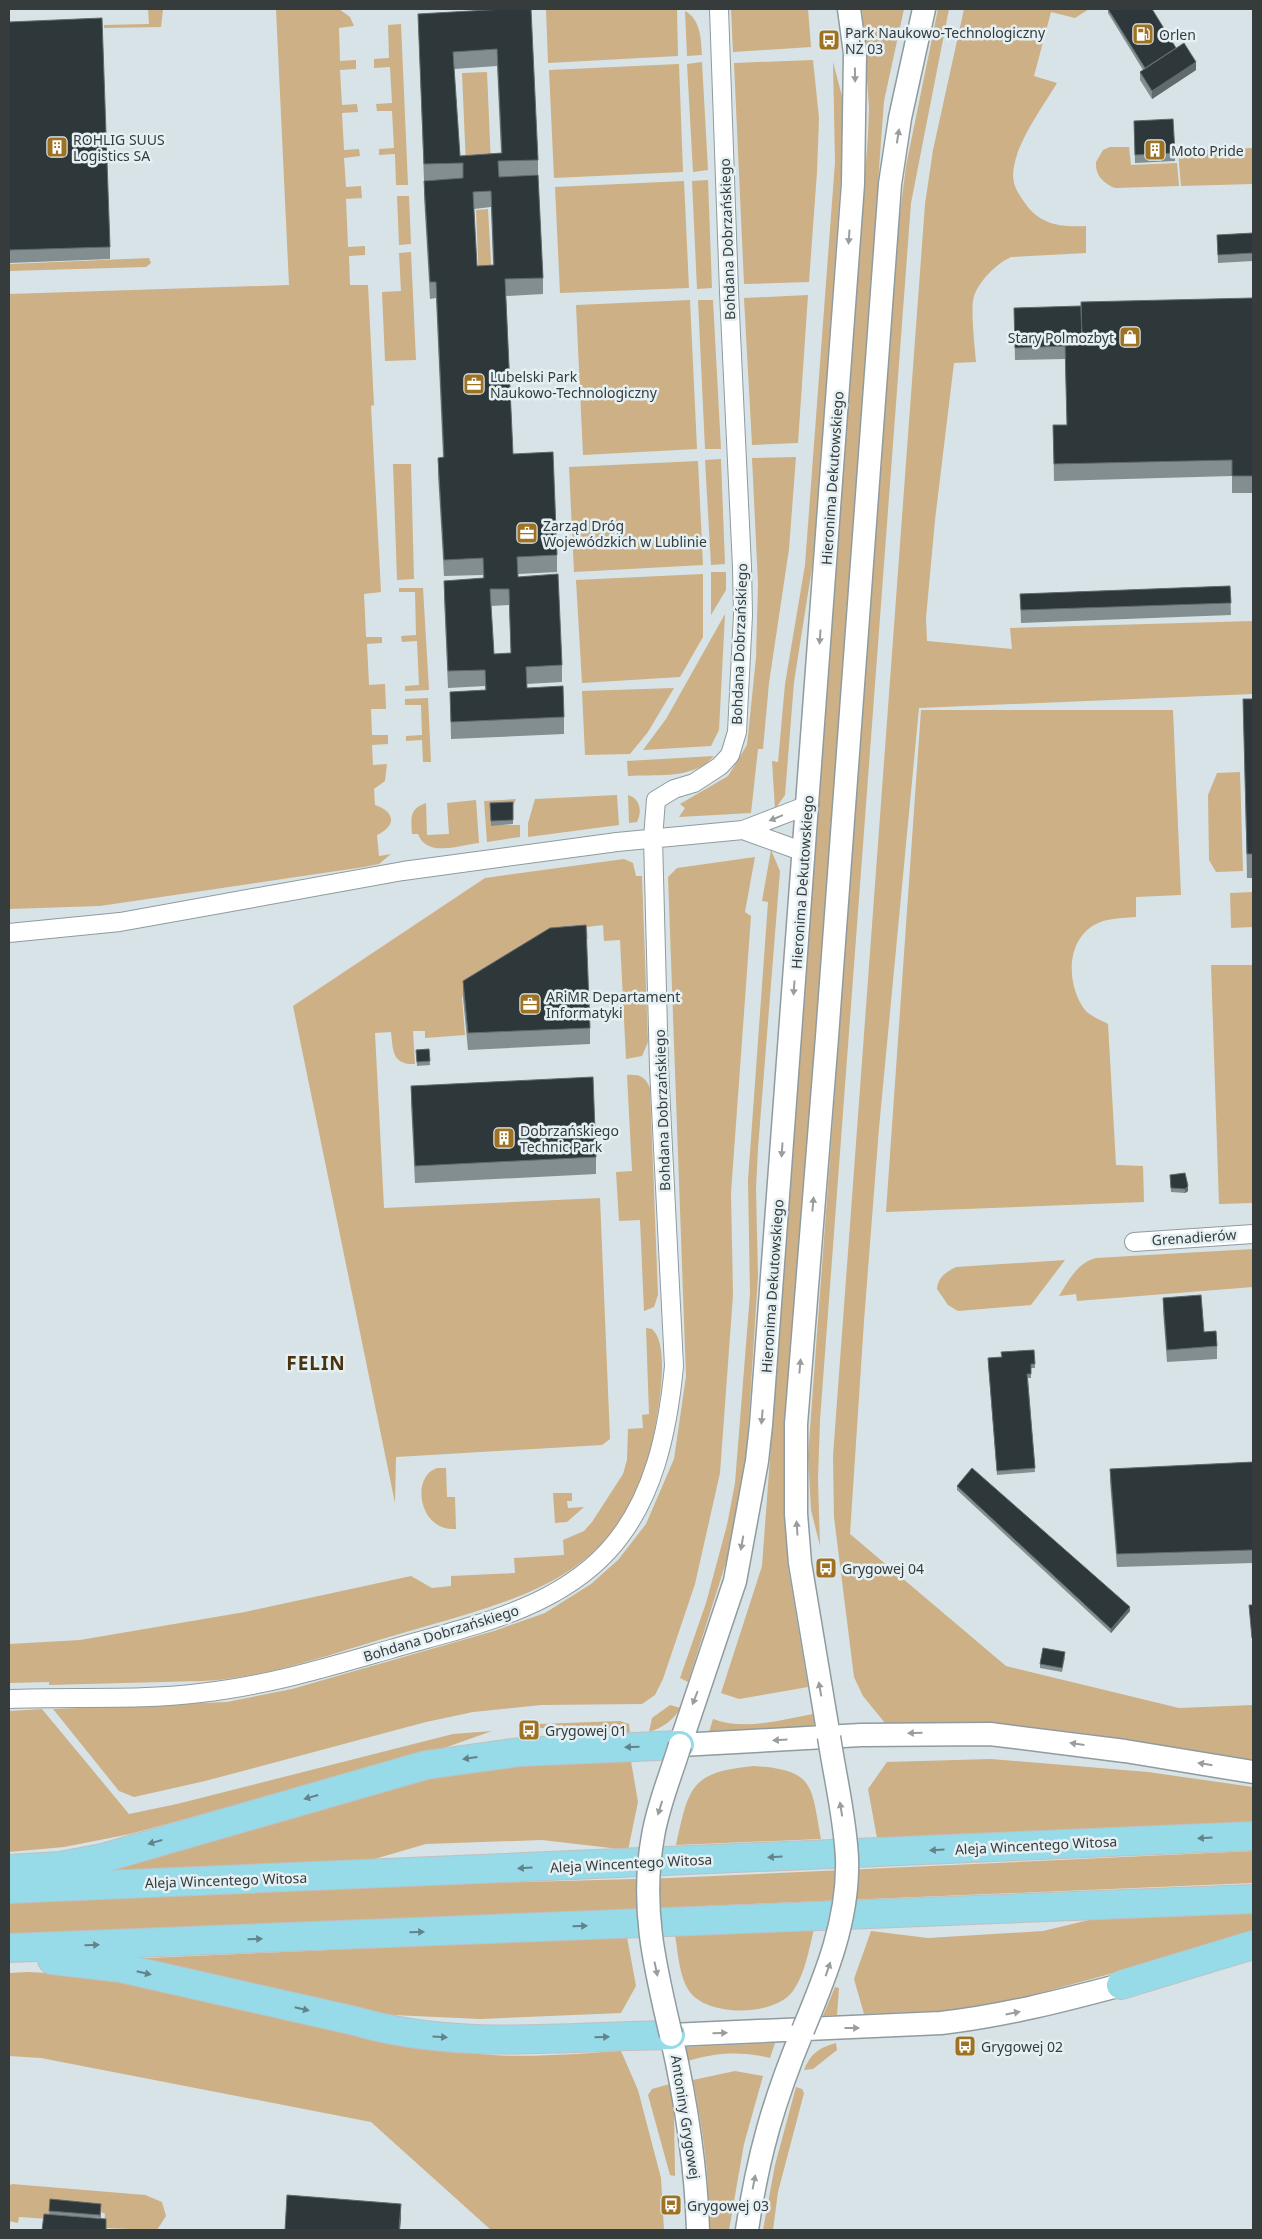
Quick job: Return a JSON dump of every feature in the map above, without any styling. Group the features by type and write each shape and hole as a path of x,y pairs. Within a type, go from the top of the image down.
{"main road":[{"path":"9,1869 60,1866 102,1858 374,1779 461,1759 520,1752 680,1745"},
{"name":"Aleja Wincentego Witosa","path":"9,1889 1253,1836"},
{"path":"9,1948 1253,1899"},
{"path":"1121,1985 1253,1945"},
{"path":"9,1954 121,1968 391,2031 433,2037 508,2040 671,2035"}],"street":[{"name":"Bohdana Dobrzańskiego","path":"9,1699 198,1694 243,1687 304,1674 500,1618 534,1603 572,1581 608,1551 629,1523 650,1484 669,1411 674,1366 659,1077 653,838 656,800 674,789 694,783 720,766 730,754 736,732 743,615 719,9"},
{"name":"Hieronima Dekutowskiego","path":"671,2035 650,1943 648,1876 659,1812 735,1580 757,1460 808,805 853,184 855,53 849,9"},
{"path":"747,2230 760,2151 772,2109 832,1956 840,1927 846,1889 846,1858 842,1814 800,1563 796,1514 796,1424 827,1037 890,184 900,118 924,9"},
{"path":"9,933 120,922 403,871 653,838 744,830 808,805"},
{"path":"744,830 804,852"},
{"name":"Grenadierów","path":"1134,1242 1253,1234"},
{"path":"680,1745 955,1732 990,1734 1125,1751 1253,1772"},
{"path":"671,2035 941,2024 986,2018 1030,2010 1121,1985 1253,1955"},
{"name":"Antoniny Grygowej","path":"671,2035 692,2138 698,2197 698,2230"}],"shaded area":[{"path":"148,9 163,9 161,27 104,28 104,25 149,24"},
{"path":"276,9 339,9 350,17 354,26 339,28 340,61 356,60 356,69 340,70 342,105 357,104 358,112 342,113 344,150 359,149 360,156 344,158 346,187 361,186 362,198 346,199 348,247 365,246 365,255 349,256 350,285 368,285 374,405 371,406 381,592 364,594 366,637 382,637 382,643 367,644 369,685 385,684 386,709 371,709 372,735 388,735 388,744 372,745 373,765 387,764 385,781 374,789 375,805 387,811 391,819 388,828 377,835 379,856 391,854 379,864 364,867 100,906 9,909 9,294 289,285"},
{"path":"546,9 677,9 678,56 548,63"},
{"path":"731,9 808,9 811,47 733,52"},
{"path":"862,9 904,9 884,101 787,1427 784,1492 788,1567 808,1687 739,1699 721,1693 762,1566 868,135 869,108"},
{"path":"938,9 949,9 911,203 820,1420 818,1479 820,1546 811,1510 808,1456 899,221 906,166"},
{"path":"964,9 1089,9 1075,18 1051,12 1034,76 1057,83 1021,145 1013,171 1014,183 1018,192 1033,213 1054,224 1086,226 1086,253 1011,257 989,273 980,284 974,296 973,318 976,362 954,363 935,520 926,618 927,641 1012,649 1010,628 1253,621 1253,694 919,708 879,1128 850,1534 1006,1666 1179,1708 1253,1705 1253,1760 1082,1733 985,1723 885,1723 863,1696 854,1677 834,1517 833,1456 925,204 933,150"},
{"path":"685,11 694,19 699,30 702,55 687,56"},
{"path":"401,24 408,185 396,185 395,154 379,155 379,149 394,148 392,111 377,111 376,104 392,103 390,67 374,68 374,59 389,58 388,25"},
{"path":"813,60 819,118 809,282 744,284 734,63"},
{"path":"702,62 708,170 693,172 687,64"},
{"path":"833,62 843,100 844,136 814,555 794,682 785,795 775,809 772,761 778,762 785,684 805,565 835,162"},
{"path":"679,64 683,172 554,178 549,70"},
{"path":"487,72 491,165 466,166 462,73"},
{"path":"1110,147 1129,147 1131,165 1177,163 1179,186 1115,188 1111,186 1098,175 1096,167 1096,162 1103,150"},
{"path":"1253,148 1253,184 1181,186 1178,151"},
{"path":"708,180 712,288 697,289 692,181"},
{"path":"684,181 689,288 560,293 555,187"},
{"path":"397,196 409,196 411,244 399,245"},
{"path":"488,209 492,280 479,281 476,210"},
{"path":"411,252 416,360 385,361 382,292 401,291 399,253"},
{"path":"149,258 151,263 146,267 9,271 9,264"},
{"path":"808,295 798,443 752,445 744,298"},
{"path":"690,300 697,449 583,455 576,305"},
{"path":"698,300 713,300 721,449 705,449"},
{"path":"796,457 789,549 769,683 763,749 758,749 751,813 679,817 685,808 680,804 728,776 747,745 756,658 758,584 752,458"},
{"path":"721,459 725,564 711,565 705,460"},
{"path":"698,461 703,565 574,572 569,467"},
{"path":"393,464 411,464 414,579 397,580"},
{"path":"711,572 726,572 726,590 711,615"},
{"path":"703,574 703,637 680,677 582,683 576,580"},
{"path":"399,588 423,588 429,690 405,691 405,686 419,685 417,641 402,642 401,636 416,635 415,592 399,592"},
{"path":"725,614 719,730 711,746 643,750 666,719"},
{"path":"674,688 648,732 630,754 585,755 582,691"},
{"path":"428,698 431,762 423,762 422,740 406,741 406,736 422,735 421,705 405,705 405,699"},
{"path":"921,710 1173,710 1181,895 1136,897 1136,917 1107,920 1087,930 1079,939 1072,963 1074,988 1079,1000 1087,1012 1108,1024 1116,1165 1143,1166 1144,1202 886,1212"},
{"path":"714,756 696,769 685,772 628,776 627,761"},
{"path":"1240,772 1243,871 1216,872 1209,860 1208,795 1217,773"},
{"path":"617,795 619,825 528,837 528,823 535,799"},
{"path":"628,795 636,800 639,806 640,814 637,822 629,823"},
{"path":"516,799 513,806 492,825 520,825 520,837 487,842 484,801"},
{"path":"476,800 479,843 436,848 422,841 418,834 412,834 412,815 420,805 426,803 427,835 449,834 447,803"},
{"path":"771,850 780,871 758,1148 756,1189 758,1276 746,1464 729,1553 688,1682 680,1678 706,1603 727,1525 735,1483 750,1294 748,1180 768,902 762,901"},
{"path":"755,857 745,912 751,916 731,1193 733,1295 720,1473 695,1584 663,1679 655,1695 642,1704 541,1705 473,1712 426,1722 205,1781 134,1797 119,1791 53,1709 227,1702 292,1689 494,1631 545,1613 591,1584 618,1560 646,1524 674,1459 686,1376 668,877 677,868"},
{"path":"624,859 633,863 636,876 642,876 648,1042 642,1056 626,1059 620,940 604,941 603,925 587,927 588,939 550,943 462,997 465,1035 425,1038 425,1031 413,1031 415,1064 402,1062 395,1055 391,1032 375,1033 384,1208 600,1198 610,1439 602,1445 396,1457 395,1503 293,1006 485,878"},
{"path":"1253,892 1253,927 1231,928 1230,893"},
{"path":"1211,965 1253,965 1253,1203 1219,1204"},
{"path":"627,1075 641,1077 650,1088 658,1295 654,1307 644,1311 640,1220 619,1221 616,1172 632,1171"},
{"path":"1253,1249 1253,1287 1077,1301 1076,1294 1059,1296 1070,1278 1079,1268 1089,1260 1096,1258"},
{"path":"1065,1260 1031,1305 958,1311 948,1305 937,1289 943,1275 956,1267"},
{"path":"646,1328 652,1329 661,1348 662,1376 655,1428 642,1477 623,1517 598,1548 568,1572 533,1590 494,1606 276,1670 224,1679 198,1681 49,1685 49,1682 9,1683 9,1644 80,1640 245,1612 411,1576 432,1588 451,1586 451,1576 515,1573 514,1558 564,1555 563,1540 584,1531 592,1522 623,1474 627,1460 628,1429 643,1428 642,1415 649,1414"},
{"path":"437,1468 446,1468 447,1497 455,1497 456,1529 443,1528 434,1522 422,1503 421,1492 423,1482 429,1473"},
{"path":"553,1493 572,1493 572,1501 567,1501 568,1508 584,1507 567,1522 555,1523"},
{"path":"670,1705 681,1708 667,1723 649,1732 652,1718"},
{"path":"42,1709 129,1814 177,1804 453,1734 492,1731 447,1747 130,1834 64,1847 9,1852 9,1711"},
{"path":"813,1714 815,1728 709,1732 713,1719 737,1724 750,1724"},
{"path":"620,1721 629,1724 630,1733 540,1728 539,1724"},
{"path":"991,1759 1148,1772 1253,1787 1253,1822 877,1838 868,1789 887,1762"},
{"path":"631,1761 638,1802 628,1850 542,1840 426,1844 364,1862 88,1872 437,1776 526,1762"},
{"path":"754,1766 789,1772 807,1784 815,1805 821,1839 676,1845 685,1809 696,1786 705,1778 717,1773"},
{"path":"1253,1851 1253,1883 9,1935 9,1901 201,1891 670,1878"},
{"path":"1253,1913 1253,1935 1014,2000 962,2010 864,2014 854,1979 871,1931 928,1938 1043,1931 1089,1920"},
{"path":"814,1929 801,1977 793,1991 784,2000 771,2006 741,2010 710,2006 698,2000 689,1991 683,1978 675,1935"},
{"path":"627,1937 636,1986 621,2013 480,2019 393,2015 346,2007 125,1959"},
{"path":"28,1972 140,1985 359,2034 414,2045 470,2053 526,2056 621,2051 638,2090 661,2178 664,2230 491,2230 371,2122 41,2058 9,2056 9,1973"},
{"path":"835,1987 839,1988 837,2015 823,2016"},
{"path":"775,2043 770,2058 729,2053 688,2061 685,2047"},
{"path":"836,2043 837,2050 813,2069 804,2070 816,2052"},
{"path":"735,2071 763,2076 744,2144 729,2230 709,2230 705,2155 693,2080"},
{"path":"670,2084 674,2112 675,2176 670,2175 648,2095 652,2089"},
{"path":"796,2087 802,2089 804,2093 778,2192 773,2230 763,2230 775,2165"},
{"path":"12,2184 145,2195 162,2202 166,2216 157,2230 104,2228 105,2214 101,2212 50,2208 49,2219 19,2217 18,2223 9,2221 9,2186"}],"building":[{"name":"Lubelski Park Naukowo-Technologiczny","path":"531,9 538,160 498,161 499,177 538,175 543,278 505,279 513,454 553,452 557,555 517,557 518,577 558,574 562,665 526,667 527,688 563,686 564,717 451,722 450,692 486,690 485,670 448,671 444,581 484,578 483,558 444,560 438,458 444,457 436,282 430,282 424,181 463,178 463,163 424,164 418,14","holes":["497,49 502,153 460,156 453,52","491,191 494,265 477,266 473,192","490,589 509,589 511,653 494,654"]},
{"name":"Orlen","path":"1108,9 1152,9 1176,48 1145,68"},
{"name":"ROHLIG SUUS Logistics SA","path":"102,18 110,247 9,250 9,22"},
{"path":"1184,43 1196,62 1152,91 1140,72"},
{"name":"Moto Pride","path":"1173,119 1175,153 1135,155 1134,121"},
{"path":"1253,233 1253,253 1218,255 1217,235"},
{"path":"1253,298 1253,476 1232,476 1232,460 1054,464 1053,425 1067,425 1065,343 1082,342 1081,302"},
{"path":"1081,306 1082,342 1065,343 1065,346 1015,348 1014,308"},
{"path":"1230,586 1231,603 1021,610 1020,594"},
{"path":"1243,699 1253,699 1253,854 1247,854"},
{"path":"513,802 513,820 491,821 490,803"},
{"path":"586,925 590,1028 468,1033 463,981 550,928"},
{"path":"429,1049 430,1061 417,1062 416,1050"},
{"name":"Dobrzańskiego Technic Park","path":"593,1077 596,1157 415,1166 411,1086"},
{"path":"1185,1173 1188,1186 1185,1189 1171,1188 1170,1175"},
{"path":"1201,1295 1204,1332 1216,1331 1217,1346 1167,1350 1163,1298"},
{"path":"1034,1350 1035,1364 1031,1364 1031,1374 1027,1374 1035,1468 997,1471 988,1358 1002,1357 1001,1352"},
{"path":"1253,1462 1253,1550 1117,1554 1110,1469"},
{"path":"972,1468 1130,1607 1111,1629 957,1486"},
{"path":"1249,1605 1253,1605 1253,1638 1252,1638"},
{"path":"1043,1648 1065,1652 1062,1668 1040,1664"},
{"path":"287,2195 401,2204 399,2230 285,2230"},
{"path":"50,2199 101,2204 100,2215 49,2211"},
{"path":"44,2214 106,2219 106,2230 42,2230"}],"place":[{"name":"Orlen","path":"1143,34"},
{"name":"Park Naukowo-Technologiczny NŻ 03","path":"829,40"},
{"name":"ROHLIG SUUS Logistics SA","path":"57,147"},
{"name":"Moto Pride","path":"1155,150"},
{"name":"Stary Polmozbyt","path":"1130,337"},
{"name":"Lubelski Park Naukowo-Technologiczny","path":"474,384"},
{"name":"Zarząd Dróg Wojewódzkich w Lublinie","path":"527,533"},
{"name":"ARiMR Departament Informatyki","path":"530,1004"},
{"name":"Dobrzańskiego Technic Park","path":"504,1138"},
{"name":"Grygowej 04","path":"826,1568"},
{"name":"Grygowej 01","path":"529,1730"},
{"name":"Grygowej 02","path":"965,2046"},
{"name":"Grygowej 03","path":"671,2205"}],"district":[{"name":"FELIN","path":"316,1363"}]}
